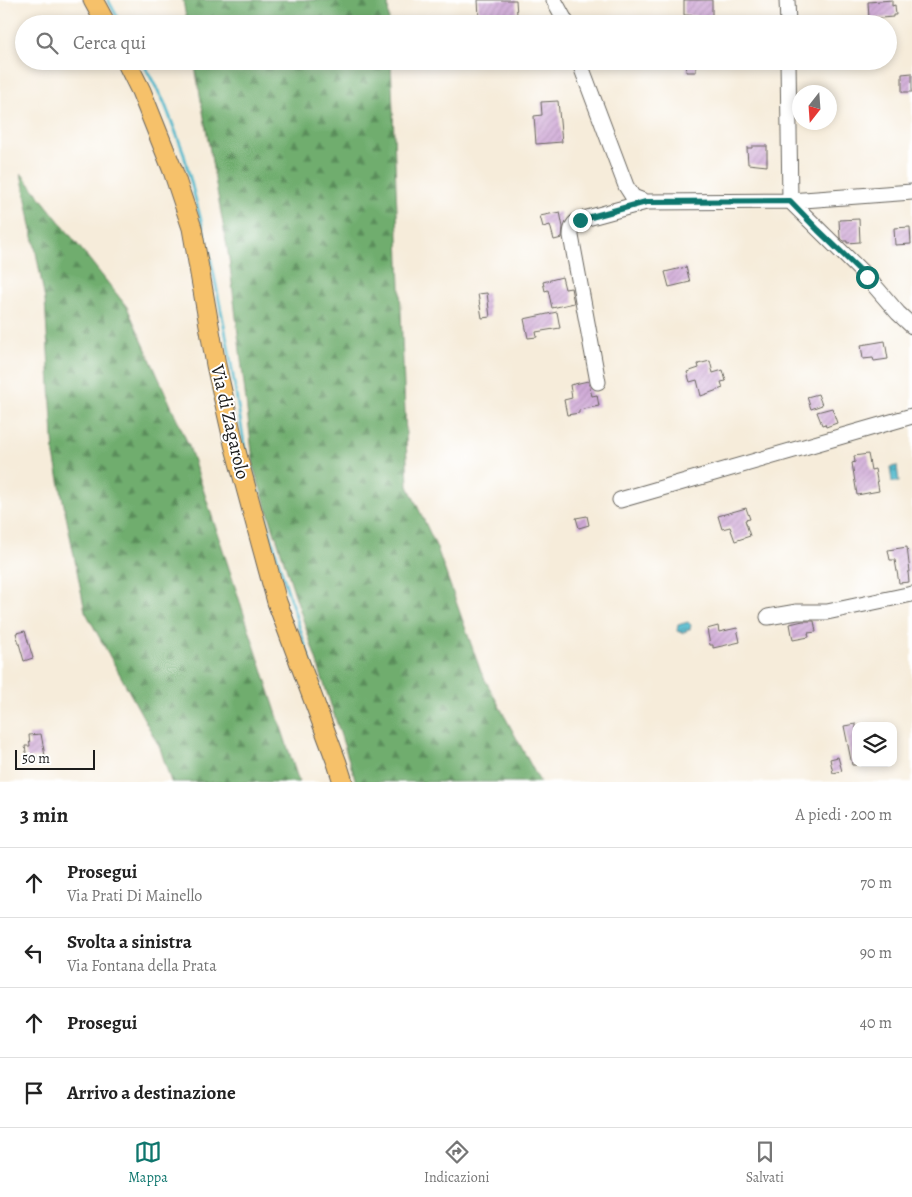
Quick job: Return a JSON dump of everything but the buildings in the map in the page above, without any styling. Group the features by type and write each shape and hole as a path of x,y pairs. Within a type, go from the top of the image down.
{"main road":[{"path":"93,0 101,15"},
{"name":"Via di Zagarolo","path":"130,70 141,91 173,172 192,228 216,365 234,444 277,602 338,763 342,782"}],"street":[{"path":"554,0 562,15"},
{"path":"787,0 788,15"},
{"path":"582,70 628,189 636,199 646,202"},
{"path":"788,70 790,201 867,277 898,313 912,326"},
{"path":"598,382 571,236 571,229 574,223 646,202 790,201 912,192"},
{"path":"620,500 912,416"},
{"path":"768,617 797,612 827,612 912,594"}],"green space":[{"path":"183,0 388,0 389,15 186,15"},
{"path":"196,70 391,70 408,486 437,548 481,672 540,782 356,782 254,469 229,258"},
{"path":"21,173 127,307 189,446 299,782 171,782 160,748 85,611 54,455 45,300"}],"water":[{"path":"897,466 899,482 892,482 890,467"},
{"path":"688,622 691,625 690,629 683,633 677,631 678,625"}],"waterway":[{"path":"108,0 116,15"},
{"path":"147,70 164,102 183,151 210,255 228,345 245,449 319,688"}],"route":[{"path":"580,220 646,202 790,201 867,277"}]}
